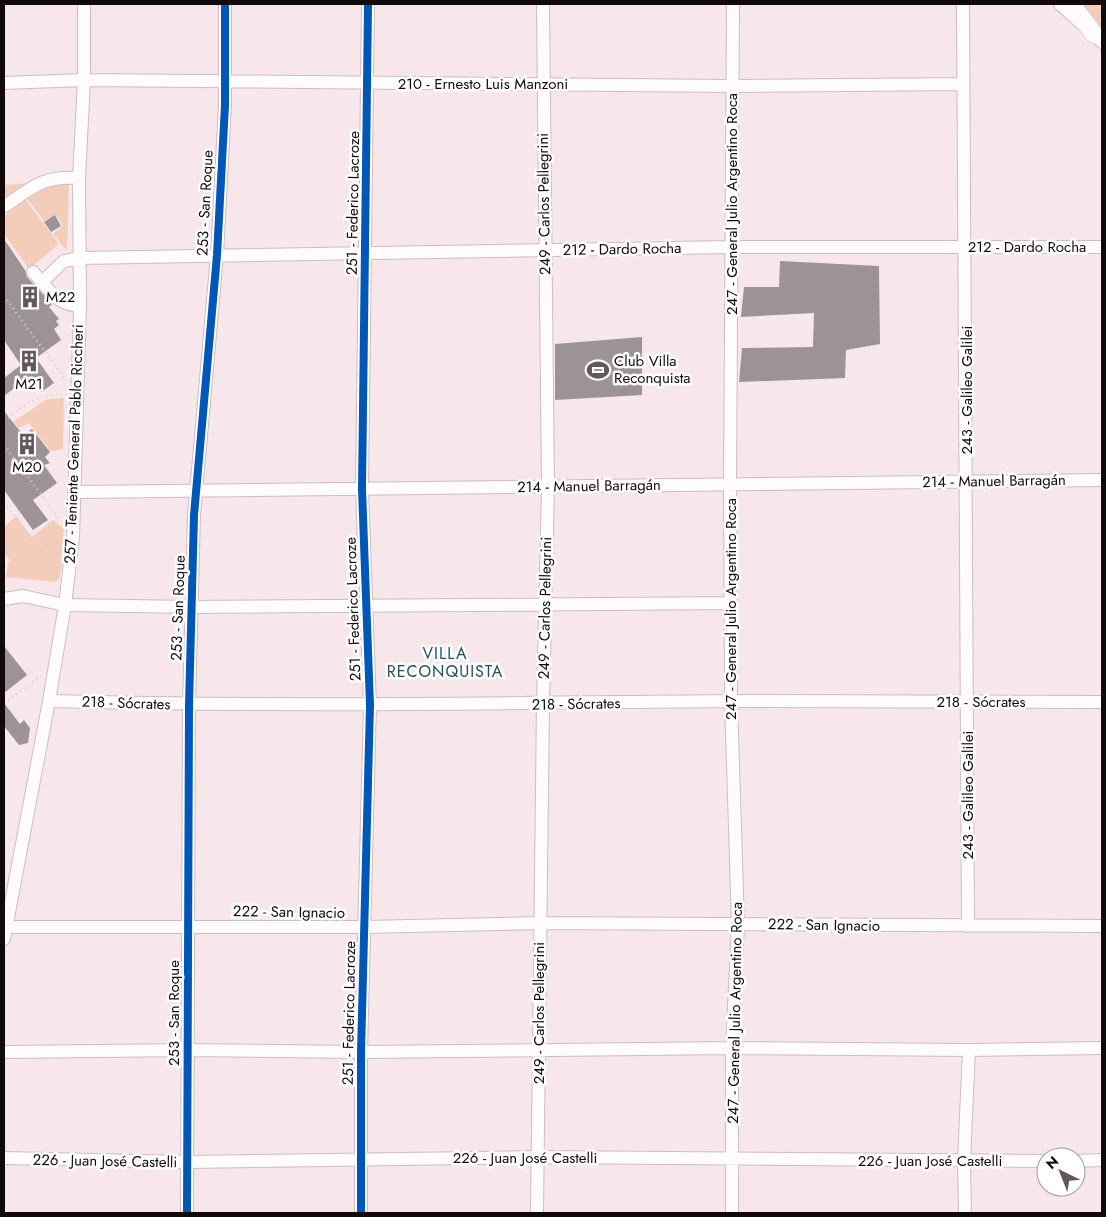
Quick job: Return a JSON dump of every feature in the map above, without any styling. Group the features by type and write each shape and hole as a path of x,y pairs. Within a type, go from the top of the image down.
{"highway":[{"path":"1071,4 1098,38"}],"street":[{"name":"257 - Teniente General Pablo Riccheri","path":"5,933 49,701 65,606 73,537 76,492 81,258 79,178 84,80 84,4"},
{"name":"253 - San Roque","path":"187,1213 188,705 196,491 216,255 226,83 225,4"},
{"name":"251 - Federico Lacroze","path":"361,1213 363,1159 361,1052 370,705 362,489 369,84 368,4"},
{"name":"249 - Carlos Pellegrini","path":"537,1213 543,704 548,487 544,251 543,4"},
{"name":"247 - General Julio Argentino Roca","path":"732,1213 732,1048 738,924 731,701 730,482 733,4"},
{"name":"243 - Galileo Galilei","path":"963,4 962,84 966,246 968,926"},
{"path":"1060,4 1098,38"},
{"name":"210 - Ernesto Luis Manzoni","path":"4,84 84,80 226,83 733,86 962,84"},
{"path":"5,206 39,182 51,178 79,178"},
{"name":"212 - Dardo Rocha","path":"42,282 64,261 81,258 731,247 1102,247"},
{"path":"33,272 60,302 66,306 80,306"},
{"name":"214 - Manuel Barragán","path":"76,492 548,487 730,482 1102,480"},
{"path":"6,595 23,596 65,606 192,607 731,603"},
{"name":"218 - Sócrates","path":"49,701 188,705 543,704 731,701 1102,702"},
{"name":"222 - San Ignacio","path":"5,933 187,925 365,927 540,923 1102,926"},
{"path":"4,1052 188,1050 361,1052 732,1048 969,1050 1102,1048"},
{"path":"964,1213 964,1161 969,1050"},
{"name":"226 - Juan José Castelli","path":"4,1158 188,1162 538,1156 1036,1161"},
{"path":"1086,1160 1102,1160"}],"path":[{"path":"4,296 78,397"},
{"path":"4,421 36,397 54,394 78,397"},
{"path":"4,445 73,537"},
{"path":"4,503 46,557 70,565"},
{"path":"4,703 54,666"}],"shaded area":[{"path":"1076,4 1102,4 1102,33"},
{"path":"69,180 67,251 53,234 63,226 56,215 44,221 25,196 10,204 4,193 4,185"},
{"path":"25,199 59,244 29,269 4,234 4,216"},
{"path":"64,398 63,449 50,451 29,423 19,428 14,421 47,399"},
{"path":"16,516 32,537 53,520 64,529 60,578 55,582 6,577 9,559 4,553 4,527"}],"building":[{"path":"55,215 61,226 51,232 44,222"},
{"path":"4,239 25,270 27,277 52,304 49,307 59,319 56,321 59,325 54,329 61,340 36,358 54,383 41,392 30,376 4,396 4,378 21,365 4,340"},
{"path":"780,261 879,266 880,344 846,350 845,378 739,382 742,348 813,347 814,313 741,317 744,287 779,287"},
{"name":"Club Villa Reconquista","path":"642,337 642,395 555,400 555,344"},
{"path":"4,411 24,436 32,429 50,452 45,457 50,463 44,465 57,483 33,500 48,520 33,530 4,490"},
{"path":"4,646 27,675 4,693"},
{"path":"4,703 20,724 24,720 30,728 28,743 19,745 4,726"}],"cycle path":[{"path":"187,1213 189,705 194,515 217,255 225,105 225,4"},
{"path":"361,1213 361,1052 370,705 362,489 368,4"}],"place":[{"name":"M22","path":"30,297"},
{"name":"M21","path":"29,361"},
{"name":"Club Villa Reconquista","path":"598,370"},
{"name":"M20","path":"27,444"}],"district":[{"name":"VILLA RECONQUISTA","path":"445,662"}]}
